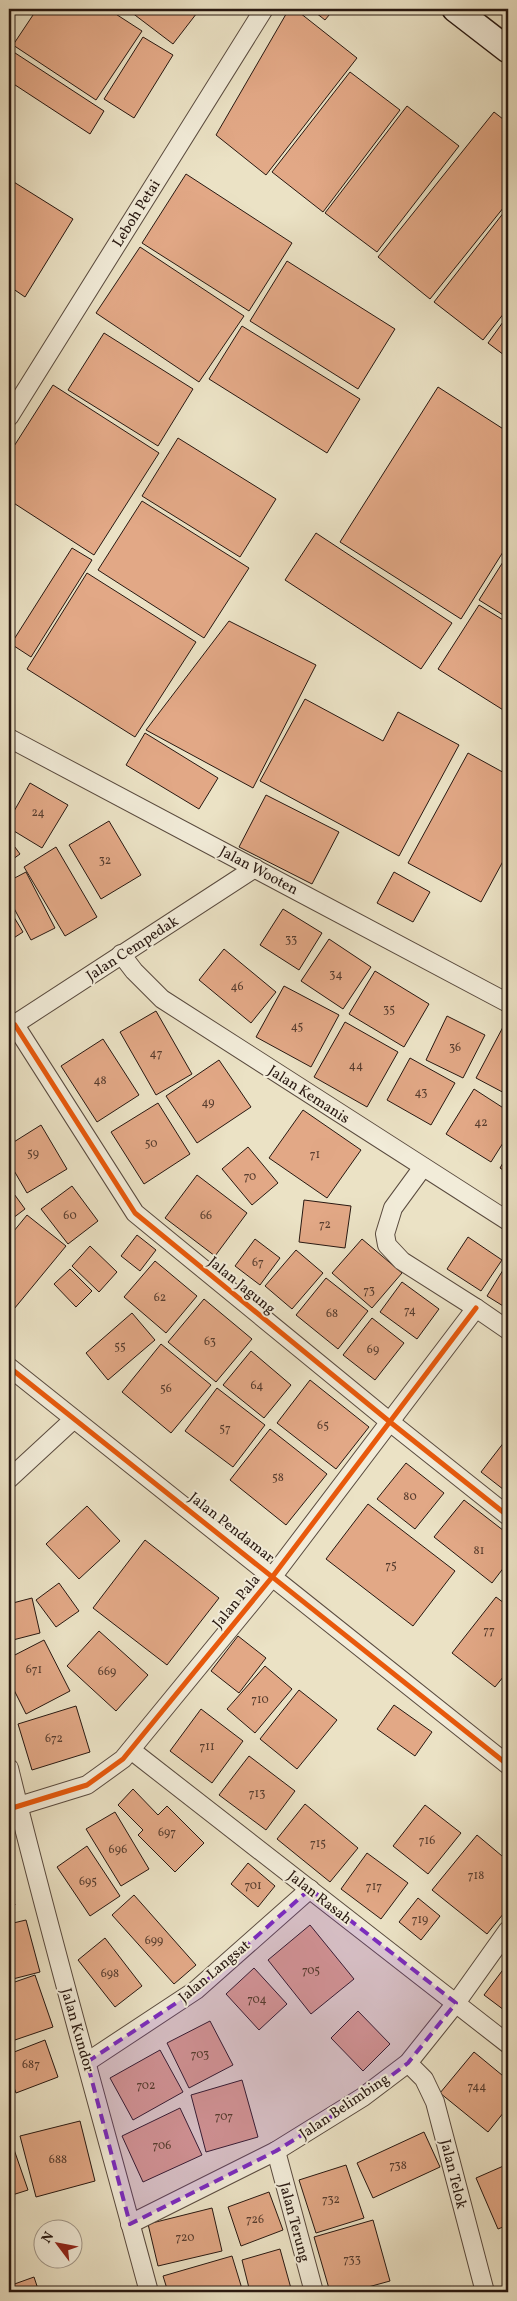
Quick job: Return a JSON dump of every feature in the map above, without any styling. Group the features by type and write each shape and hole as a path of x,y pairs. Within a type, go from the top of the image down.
{"main road":[{"path":"455,9 508,50"}],"street":[{"name":"Leboh Petai","path":"9,417 264,9"},
{"name":"Jalan Wooten","path":"9,738 508,1003"},
{"name":"Jalan Cempedak","path":"12,1026 255,868"},
{"name":"Jalan Kemanis","path":"121,954 162,999 508,1221"},
{"name":"Jalan Jagung","path":"12,1026 135,1212 390,1422 508,1516"},
{"path":"423,1167 393,1208 385,1234 387,1246 402,1261 508,1330"},
{"name":"Jalan Pala","path":"14,1808 87,1785 123,1759 273,1576 476,1308"},
{"name":"Jalan Pendamar","path":"9,1367 508,1765"},
{"path":"9,1479 74,1418"},
{"name":"Jalan Rasah","path":"131,1750 508,2044"},
{"name":"Jalan Kundor","path":"9,1768 14,1808 88,2062 121,2196 149,2292"},
{"name":"Jalan Langsat","path":"88,2062 196,1990 310,1889"},
{"name":"Jalan Belimbing","path":"130,2224 276,2151 363,2096 408,2063 456,2003 508,1930"},
{"name":"Jalan Telok","path":"408,2063 424,2079 435,2102 484,2292"},
{"name":"Jalan Terung","path":"276,2151 314,2292"}],"highlighted area":[{"path":"310,1889 456,2003 408,2063 363,2097 276,2151 130,2224 87,2062 196,1990"}],"building":[{"path":"37,9 108,9 142,31 96,100 13,45"},
{"path":"127,9 200,9 173,44"},
{"path":"289,9 295,9 357,58 266,175 216,135"},
{"path":"311,9 334,9 325,20"},
{"path":"143,37 173,55 134,118 104,99"},
{"path":"9,49 104,111 90,134 9,81"},
{"path":"350,72 400,110 323,212 272,172"},
{"path":"407,106 459,146 377,252 325,213"},
{"path":"494,112 508,123 508,202 430,299 378,257"},
{"path":"186,174 292,243 249,311 142,243"},
{"path":"9,179 73,219 25,297 9,286"},
{"path":"508,207 508,308 483,340 434,302"},
{"path":"140,247 244,316 199,382 96,313"},
{"path":"287,261 395,329 358,389 250,321"},
{"path":"508,315 508,358 488,343"},
{"path":"242,326 360,399 327,453 209,379"},
{"path":"104,333 193,389 158,446 68,390"},
{"path":"53,385 159,453 94,555 9,500 9,454"},
{"path":"438,387 508,432 508,544 461,619 340,542"},
{"path":"178,438 276,499 240,557 142,496"},
{"path":"142,501 249,568 204,638 98,570"},
{"path":"316,533 452,623 421,669 285,580"},
{"path":"72,548 92,560 31,657 11,644"},
{"path":"508,554 508,618 479,600"},
{"path":"87,573 196,642 135,737 27,669"},
{"path":"479,605 508,623 508,713 438,669"},
{"path":"229,621 316,665 253,788 146,730"},
{"path":"305,699 383,741 398,712 459,745 399,856 260,781"},
{"path":"145,733 218,778 199,809 126,765"},
{"path":"468,753 508,775 508,852 481,902 408,863"},
{"path":"30,783 68,805 42,848 9,828 9,820"},
{"path":"266,795 339,832 312,884 239,847"},
{"path":"109,821 141,875 101,899 69,845"},
{"path":"9,839 20,854 9,862"},
{"path":"56,847 97,917 65,936 24,867"},
{"path":"26,872 55,928 31,940 9,899 9,881"},
{"path":"394,872 430,892 413,922 377,903"},
{"path":"9,909 23,932 9,941"},
{"path":"283,909 322,933 299,970 260,945"},
{"path":"329,939 371,967 343,1009 301,981"},
{"path":"224,949 276,992 251,1023 199,980"},
{"path":"375,971 429,1004 404,1047 349,1014"},
{"path":"284,986 339,1015 311,1067 256,1037"},
{"path":"156,1011 192,1074 156,1095 120,1032"},
{"path":"447,1016 485,1035 463,1078 426,1060"},
{"path":"345,1022 398,1052 367,1107 314,1077"},
{"path":"503,1027 508,1030 508,1095 476,1078"},
{"path":"103,1039 139,1095 97,1122 61,1066"},
{"path":"410,1058 455,1083 431,1125 387,1100"},
{"path":"219,1060 251,1107 197,1143 166,1096"},
{"path":"474,1089 508,1111 508,1135 491,1162 446,1134"},
{"path":"158,1103 190,1154 144,1184 111,1132"},
{"path":"303,1110 361,1150 327,1198 269,1158"},
{"path":"41,1125 67,1169 27,1193 9,1162 9,1145"},
{"path":"248,1147 278,1183 252,1205 222,1169"},
{"path":"508,1154 508,1173 500,1168"},
{"path":"197,1175 247,1213 215,1256 165,1218"},
{"path":"72,1186 98,1221 68,1244 41,1209"},
{"path":"9,1187 25,1209 9,1221"},
{"path":"304,1200 351,1206 345,1248 299,1242"},
{"path":"27,1215 66,1246 14,1309 9,1304 9,1237"},
{"path":"137,1235 156,1250 140,1271 121,1256"},
{"path":"468,1237 502,1260 481,1291 447,1269"},
{"path":"255,1239 280,1258 260,1285 235,1266"},
{"path":"362,1239 402,1273 372,1308 332,1273"},
{"path":"90,1246 117,1272 99,1292 72,1266"},
{"path":"296,1250 323,1273 292,1309 265,1286"},
{"path":"155,1261 197,1296 166,1333 124,1297"},
{"path":"508,1262 508,1309 487,1296"},
{"path":"70,1269 92,1291 76,1307 54,1284"},
{"path":"326,1278 368,1311 338,1349 296,1315"},
{"path":"402,1282 439,1309 417,1339 380,1312"},
{"path":"204,1299 252,1339 216,1382 168,1342"},
{"path":"132,1313 155,1340 108,1380 86,1353"},
{"path":"372,1318 404,1343 375,1380 343,1355"},
{"path":"161,1344 211,1385 171,1433 122,1392"},
{"path":"251,1351 291,1385 264,1418 223,1385"},
{"path":"310,1380 369,1427 336,1469 277,1423"},
{"path":"217,1388 265,1425 233,1467 185,1431"},
{"path":"270,1429 327,1474 286,1525 230,1480"},
{"path":"508,1437 508,1493 481,1472"},
{"path":"406,1463 444,1493 415,1529 377,1499"},
{"path":"464,1500 508,1534 508,1562 492,1583 434,1537"},
{"path":"368,1504 455,1571 413,1626 326,1559"},
{"path":"87,1506 120,1541 79,1579 46,1544"},
{"path":"145,1540 219,1598 167,1665 93,1608"},
{"path":"59,1583 79,1611 56,1627 36,1600"},
{"path":"496,1597 508,1606 508,1671 495,1687 452,1653"},
{"path":"32,1598 40,1633 9,1641 9,1604"},
{"path":"99,1631 148,1675 116,1711 67,1666"},
{"path":"238,1636 266,1658 239,1693 211,1671"},
{"path":"44,1640 70,1691 26,1714 9,1680 9,1658"},
{"path":"265,1666 292,1689 255,1733 227,1709"},
{"path":"299,1690 337,1720 297,1769 260,1739"},
{"path":"394,1705 432,1732 415,1756 377,1729"},
{"path":"76,1706 90,1752 32,1770 18,1724"},
{"path":"201,1709 243,1741 212,1783 170,1751"},
{"path":"249,1756 295,1791 266,1830 219,1795"},
{"path":"133,1789 158,1815 167,1806 204,1843 175,1872 138,1835 143,1830 118,1805"},
{"path":"305,1804 358,1848 330,1882 277,1839"},
{"path":"425,1805 461,1833 428,1874 393,1846"},
{"path":"115,1812 149,1869 121,1886 86,1829"},
{"path":"477,1835 508,1861 508,1908 487,1934 432,1890"},
{"path":"87,1846 120,1896 90,1916 57,1867"},
{"path":"367,1853 408,1883 381,1919 341,1889"},
{"path":"248,1863 275,1886 258,1907 231,1884"},
{"path":"9,1887 15,1905 9,1907"},
{"path":"134,1895 196,1965 174,1984 112,1915"},
{"path":"418,1898 440,1916 421,1940 399,1922"},
{"path":"26,1920 40,1972 9,1980 9,1924"},
{"path":"310,1925 354,1979 311,2014 268,1960"},
{"path":"105,1938 142,1986 115,2007 78,1960"},
{"path":"508,1963 508,2013 484,1995"},
{"path":"254,1968 287,2004 259,2030 226,1994"},
{"path":"35,1975 53,2027 9,2042 9,1984"},
{"path":"358,2011 390,2044 363,2071 331,2038"},
{"path":"210,2021 233,2065 189,2088 167,2043"},
{"path":"45,2040 58,2077 16,2093 9,2074 9,2054"},
{"path":"160,2050 183,2092 133,2120 110,2078"},
{"path":"474,2052 508,2080 508,2107 488,2132 440,2093"},
{"path":"242,2080 258,2137 206,2152 191,2095"},
{"path":"180,2108 202,2155 143,2182 122,2136"},
{"path":"80,2121 95,2181 36,2197 20,2136"},
{"path":"424,2132 440,2167 373,2198 357,2163"},
{"path":"9,2135 28,2190 9,2196"},
{"path":"508,2164 508,2225 498,2229 476,2178"},
{"path":"346,2165 364,2218 316,2233 299,2180"},
{"path":"269,2192 283,2230 241,2246 228,2207"},
{"path":"212,2208 222,2251 158,2266 148,2224"},
{"path":"373,2220 390,2281 350,2292 330,2292 314,2237"},
{"path":"280,2249 292,2292 250,2292 242,2260"},
{"path":"232,2256 243,2292 168,2292 163,2276"},
{"path":"34,2277 39,2292 9,2292 9,2286"}],"cycle path":[{"path":"15,1025 135,1213 508,1516"},
{"path":"9,1809 87,1785 123,1759 273,1576 476,1308"},
{"path":"9,1367 508,1765"}]}
